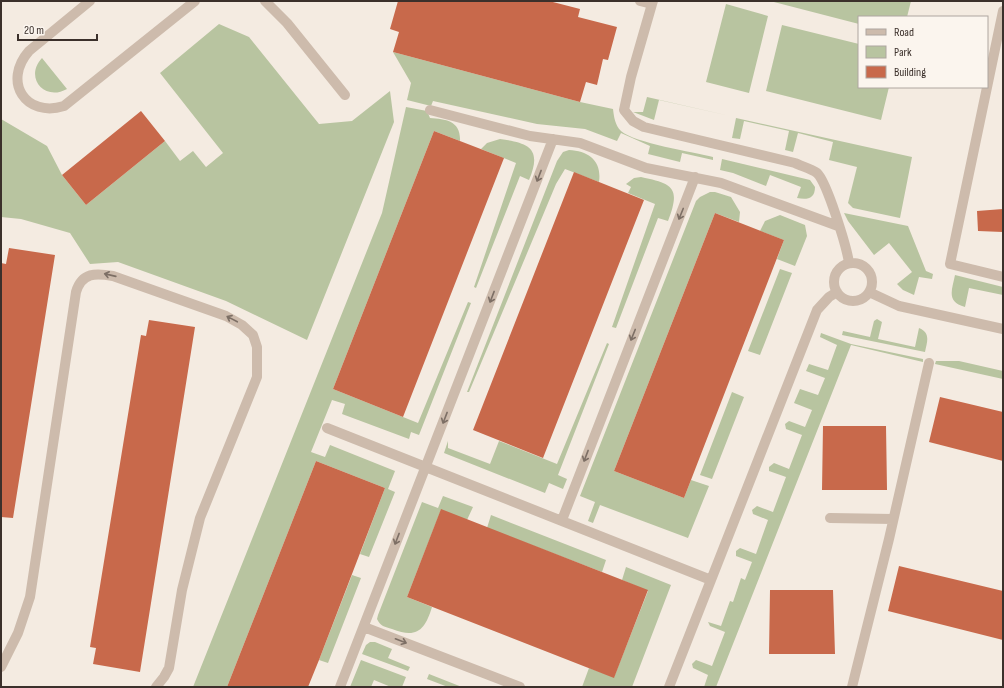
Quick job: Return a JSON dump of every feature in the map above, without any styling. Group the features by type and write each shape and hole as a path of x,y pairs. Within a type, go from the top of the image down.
{"street":[{"path":"90,1 29,51 22,59 18,69 17,80 19,90 25,99 33,106 54,110 64,106 195,1"},
{"path":"265,1 287,23 345,95"},
{"path":"640,1 653,3 631,77 624,110 633,121 644,127 795,163 817,173 825,184 838,226 848,250 849,263"},
{"path":"988,83 1003,11"},
{"path":"987,88 950,264 1003,277"},
{"path":"430,110 530,136 580,143 646,168 721,183 838,226"},
{"path":"340,687 553,140"},
{"path":"562,520 695,177"},
{"path":"856,262 869,270 872,285 869,292 857,300 842,298 834,285 834,278 842,266 856,262"},
{"path":"1,667 18,633 30,597 76,292 79,283 88,276 98,273 113,276 226,316 242,325 253,335 257,347 257,377 200,518 182,590 169,668 156,687"},
{"path":"669,687 818,310 829,297 837,292"},
{"path":"869,292 899,306 1003,329"},
{"path":"852,687 929,363"},
{"path":"327,428 711,580"},
{"path":"830,518 893,519"},
{"path":"364,627 520,687"}],"green space":[{"path":"770,1 911,1 907,16 858,16 858,24"},
{"path":"726,4 768,16 749,93 706,82"},
{"path":"219,24 249,37 319,124 352,121 390,91 394,122 307,340 226,301 118,262 90,264 70,233 21,219 1,217 1,119 47,146 62,175 86,205 165,141 180,161 193,151 206,167 223,153 160,73"},
{"path":"782,25 858,44 858,88 889,88 881,120 766,91"},
{"path":"393,52 580,102 613,109 617,126 621,131 628,135 665,147 713,157 713,160 682,153 680,162 648,154 650,146 621,133 617,141 585,129 537,124 433,101 431,106 407,100 411,83"},
{"path":"42,58 67,89 59,92 51,92 44,90 39,86 35,73 37,65"},
{"path":"647,97 730,116 659,100 654,120 633,112 643,112"},
{"path":"406,107 427,111 430,118 442,119 451,122 458,129 460,141 434,131 333,389 418,423 468,302 471,303 419,435 411,432 409,439 342,414 345,404 332,400 311,452 325,457 330,445 395,471 388,489 395,492 369,557 360,554 385,488 316,461 227,687 193,687 382,213"},
{"path":"736,118 912,157 900,218 853,208 848,203 857,167 829,160 833,142 798,133 793,152 785,150 789,131 744,121 740,139 732,138"},
{"path":"500,139 519,143 531,149 534,161 533,170 529,180 520,176 476,288 474,287 516,163 481,149 487,143"},
{"path":"569,150 583,152 593,158 598,168 599,182 565,169 556,184 469,392 467,392 557,161 563,152"},
{"path":"722,159 810,180 815,187 814,194 807,199 797,198 801,187 770,175 766,186 733,173 720,170"},
{"path":"641,177 667,185 674,194 674,201 668,221 658,218 616,328 612,327 655,204 628,193 631,187 626,184 634,178"},
{"path":"710,192 731,197 740,212 739,222 715,213 614,471 684,498 691,480 709,486 688,538 600,505 593,523 588,521 595,502 580,496 696,201 700,197"},
{"path":"844,213 908,226 926,271 933,274 932,279 919,277 914,295 903,290 897,284 912,272 889,243 874,255 848,221"},
{"path":"780,215 805,225 807,236 795,266 777,259 784,240 760,231 765,221"},
{"path":"780,269 792,273 760,355 748,351"},
{"path":"955,275 1003,287 1003,295 969,288 965,307 959,305 955,302 952,295"},
{"path":"877,319 882,322 878,339 915,347 919,328 923,330 927,335 925,352 842,335 843,331 870,337 874,321"},
{"path":"821,333 851,344 923,359 923,362 851,345 716,687 704,687 708,675 693,668 692,664 696,660 712,666 725,632 710,626 708,622 721,626 730,601 733,602 741,578 745,580 752,562 736,556 736,551 740,548 756,554 768,520 753,514 752,510 757,506 773,512 786,477 769,471 769,467 774,463 789,469 802,435 786,429 785,424 789,421 805,427 812,410 794,403 800,389 818,395 825,378 806,371 809,364 828,370 837,345 820,337"},
{"path":"607,343 609,344 558,475 567,479 563,489 549,483 545,493 444,453 448,441 448,448 490,464 499,441 557,464"},
{"path":"936,361 959,361 1003,371 1003,379 935,364"},
{"path":"732,392 744,397 712,479 700,475"},
{"path":"443,496 473,507 467,520 441,510 407,597 432,607 426,622 419,630 408,633 385,627 378,621 378,615 422,502 438,508"},
{"path":"491,515 606,560 602,572 487,528"},
{"path":"626,567 671,585 632,687 582,687 589,668 614,677 648,591 622,580"},
{"path":"352,575 361,578 328,663 319,660"},
{"path":"370,642 375,642 392,649 388,658 410,667 408,671 362,654 366,645"},
{"path":"361,660 406,677 402,687 391,687 374,680 371,687 350,687"},
{"path":"429,674 462,687 448,687 427,679"}],"building":[{"path":"398,1 549,1 580,9 578,17 617,27 608,60 603,59 597,85 586,82 580,102 393,52 399,32 390,29"},
{"path":"141,111 165,141 86,205 62,175"},
{"path":"434,131 504,158 403,417 333,389"},
{"path":"574,172 644,200 543,458 473,430"},
{"path":"1003,209 1003,232 978,231 977,211"},
{"path":"715,213 784,240 684,498 614,471"},
{"path":"9,248 55,255 13,518 1,517 1,263 6,264"},
{"path":"149,320 195,327 140,672 93,664 96,648 90,647 141,335 146,336"},
{"path":"940,397 1003,412 1003,461 929,442"},
{"path":"823,426 886,426 887,490 822,490"},
{"path":"316,461 385,488 319,660 308,687 227,687"},
{"path":"441,509 648,590 614,678 407,597"},
{"path":"899,566 1003,591 1003,640 888,611"},
{"path":"770,590 833,590 835,654 769,654"}]}
